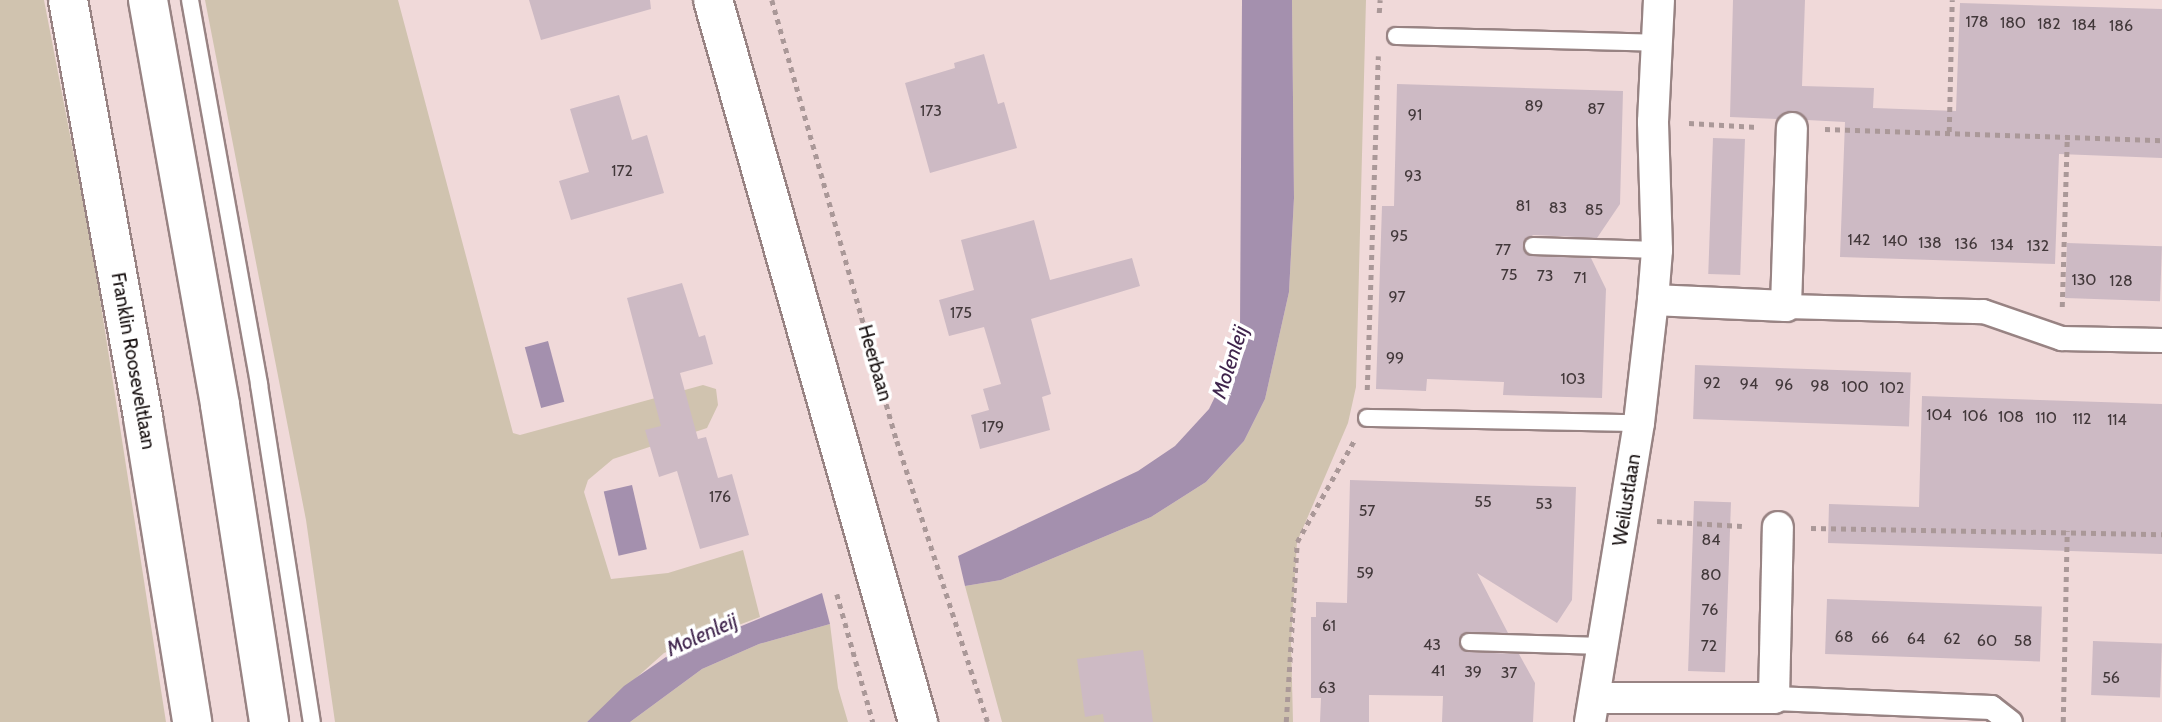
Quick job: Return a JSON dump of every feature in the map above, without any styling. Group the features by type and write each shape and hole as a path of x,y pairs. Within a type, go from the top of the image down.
{"main road":[{"name":"Franklin Rooseveltlaan","path":"68,0 143,418 192,722"},
{"path":"148,0 220,405 269,722"},
{"path":"713,0 918,722"}],"street":[{"name":"Weilustlaan","path":"1659,0 1653,122 1657,250 1653,300 1625,519 1593,710 1774,698 1991,707 2010,722"},
{"path":"1786,306 1792,128"},
{"path":"1653,300 1983,311 2061,338 2162,340"},
{"path":"1774,698 1779,527"}],"lane":[{"path":"190,0 258,385 312,722"},
{"path":"1395,36 1657,43"},
{"path":"1533,246 1657,250"},
{"path":"1367,418 1639,422"},
{"path":"1469,642 1603,646"}],"path":[{"name":"Heerbaan","path":"772,0 897,441 988,722"},
{"path":"1949,132 1952,0"},
{"path":"1286,722 1297,542 1367,418 1378,51"},
{"path":"1653,122 2162,140"},
{"path":"2061,338 2067,136"},
{"path":"1625,519 1779,527 2162,534"},
{"path":"2063,722 2067,531"}],"shaded area":[{"path":"0,0 44,0 93,254 166,722 0,722"},
{"path":"205,0 398,0 513,433 520,435 703,385 716,389 718,405 707,428 613,459 588,480 584,492 611,579 668,573 743,550 760,617 664,653 587,722 335,722 306,520"},
{"path":"1292,0 1366,0 1356,387 1348,423 1297,542 1291,642 1293,722 1002,722 965,586 1001,580 1151,517 1206,482 1244,441 1265,399 1289,292 1294,198"},
{"path":"830,624 838,688 848,722 630,722 702,669 759,644"}],"water":[{"name":"Molenleij","path":"1242,0 1292,0 1294,198 1289,292 1265,399 1244,441 1206,482 1151,517 1001,580 965,586 958,556 1138,471 1175,446 1209,409 1227,372 1240,327"},
{"path":"548,341 564,402 541,408 525,347"},
{"path":"632,485 647,549 619,556 604,492"},
{"path":"822,593 830,624 759,644 702,669 630,722 587,722 624,686 666,657"}],"building":[{"path":"529,0 650,0 651,9 541,40"},
{"path":"1733,0 1805,0 1802,86 1874,88 1873,108 1956,111 1960,3 2162,9 2162,158 2059,154 2055,264 1840,257 1845,122 1807,120 1793,111 1777,119 1730,117"},
{"path":"984,54 998,104 1004,102 1017,148 930,173 905,83 955,68 954,63"},
{"path":"1397,84 1623,91 1620,204 1597,238 1533,235 1523,245 1532,256 1591,258 1606,289 1602,398 1503,395 1504,382 1427,379 1426,391 1376,389 1382,206 1394,206"},
{"path":"619,95 632,140 647,135 664,193 571,220 559,181 589,172 570,109"},
{"path":"1713,138 1745,139 1740,275 1708,274"},
{"path":"1034,220 1050,280 1132,258 1140,286 1031,319 1051,394 1042,397 1050,430 980,449 971,415 989,410 983,389 1001,384 984,327 949,336 939,300 974,290 961,240"},
{"path":"2067,243 2162,246 2160,301 2065,298"},
{"path":"682,283 699,337 705,335 713,364 680,373 698,439 706,437 718,478 732,474 749,535 700,549 677,471 659,477 645,430 661,426 627,298"},
{"path":"1695,365 1911,373 1909,427 1693,419"},
{"path":"1922,396 2162,404 2162,554 1828,543 1829,504 1919,507"},
{"path":"1350,480 1576,487 1572,600 1557,623 1477,573 1508,633 1469,632 1459,641 1468,652 1519,654 1535,683 1533,722 1442,722 1443,696 1369,695 1369,722 1320,722 1321,698 1311,698 1311,617 1316,617 1316,602 1347,603"},
{"path":"1694,501 1731,502 1725,672 1688,671"},
{"path":"1827,599 2042,607 2040,661 1825,654"},
{"path":"2093,641 2162,643 2160,697 2091,695"},
{"path":"1143,650 1153,722 1104,722 1103,714 1085,717 1077,659"}]}
